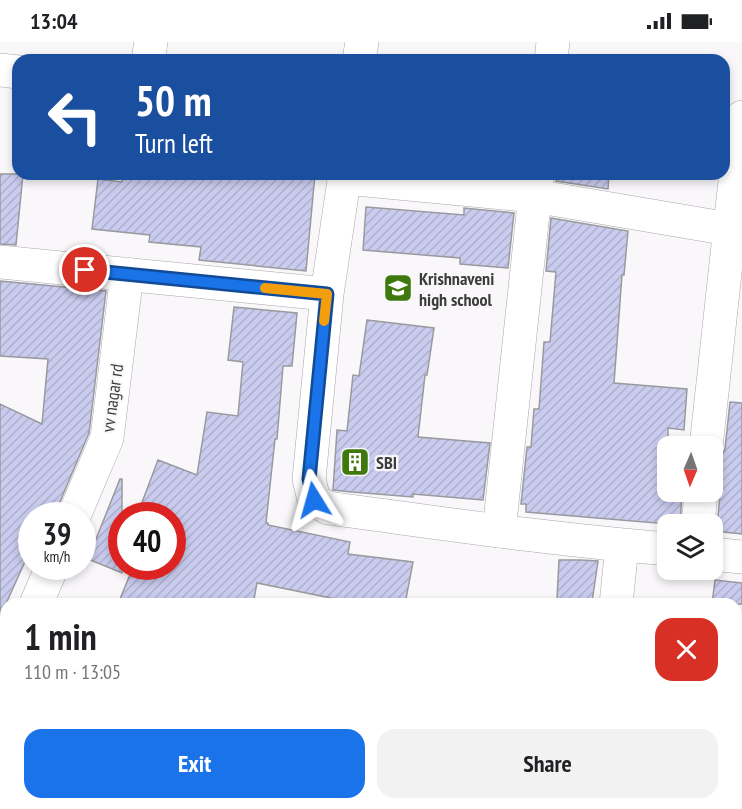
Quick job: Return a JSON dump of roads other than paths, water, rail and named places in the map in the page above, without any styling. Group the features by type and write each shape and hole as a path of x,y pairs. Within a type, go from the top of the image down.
{"street":[{"path":"707,436 742,117"},
{"path":"344,180 327,294 309,479 314,500 328,507 499,531 657,548"},
{"path":"430,180 536,185 729,229"},
{"path":"499,531 536,185"},
{"path":"0,261 327,294"},
{"name":"vv nagar rd","path":"80,502 107,438 127,274"},
{"path":"617,598 622,546"},
{"path":"723,555 742,557"},
{"path":"39,598 46,580"}],"place":[{"name":"Krishnaveni high school","path":"398,288"},
{"name":"SBI","path":"355,462"}]}
